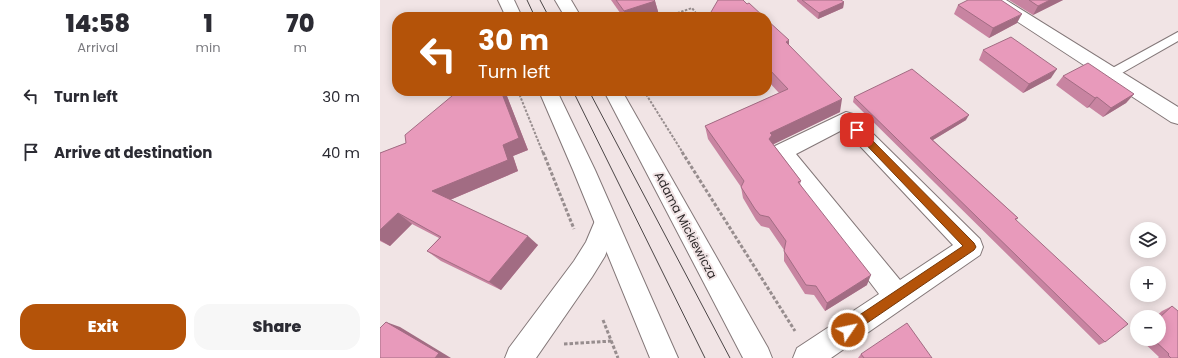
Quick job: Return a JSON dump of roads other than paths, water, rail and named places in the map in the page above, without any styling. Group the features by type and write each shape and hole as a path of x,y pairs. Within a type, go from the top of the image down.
{"street":[{"path":"506,0 512,12"},
{"path":"563,0 570,12"},
{"path":"995,0 1178,117"},
{"path":"550,96 584,170 605,223 664,358"},
{"name":"Adama Mickiewicza","path":"617,96 758,358"},
{"path":"808,357 897,297 971,247 846,120 782,152 897,297"},
{"path":"519,358 583,269 596,248 605,223"}],"lane":[{"path":"1111,74 1178,36"}],"tram line":[{"path":"527,0 533,12"},
{"path":"540,0 546,12"},
{"path":"575,96 705,358"},
{"path":"592,96 730,358"}]}
